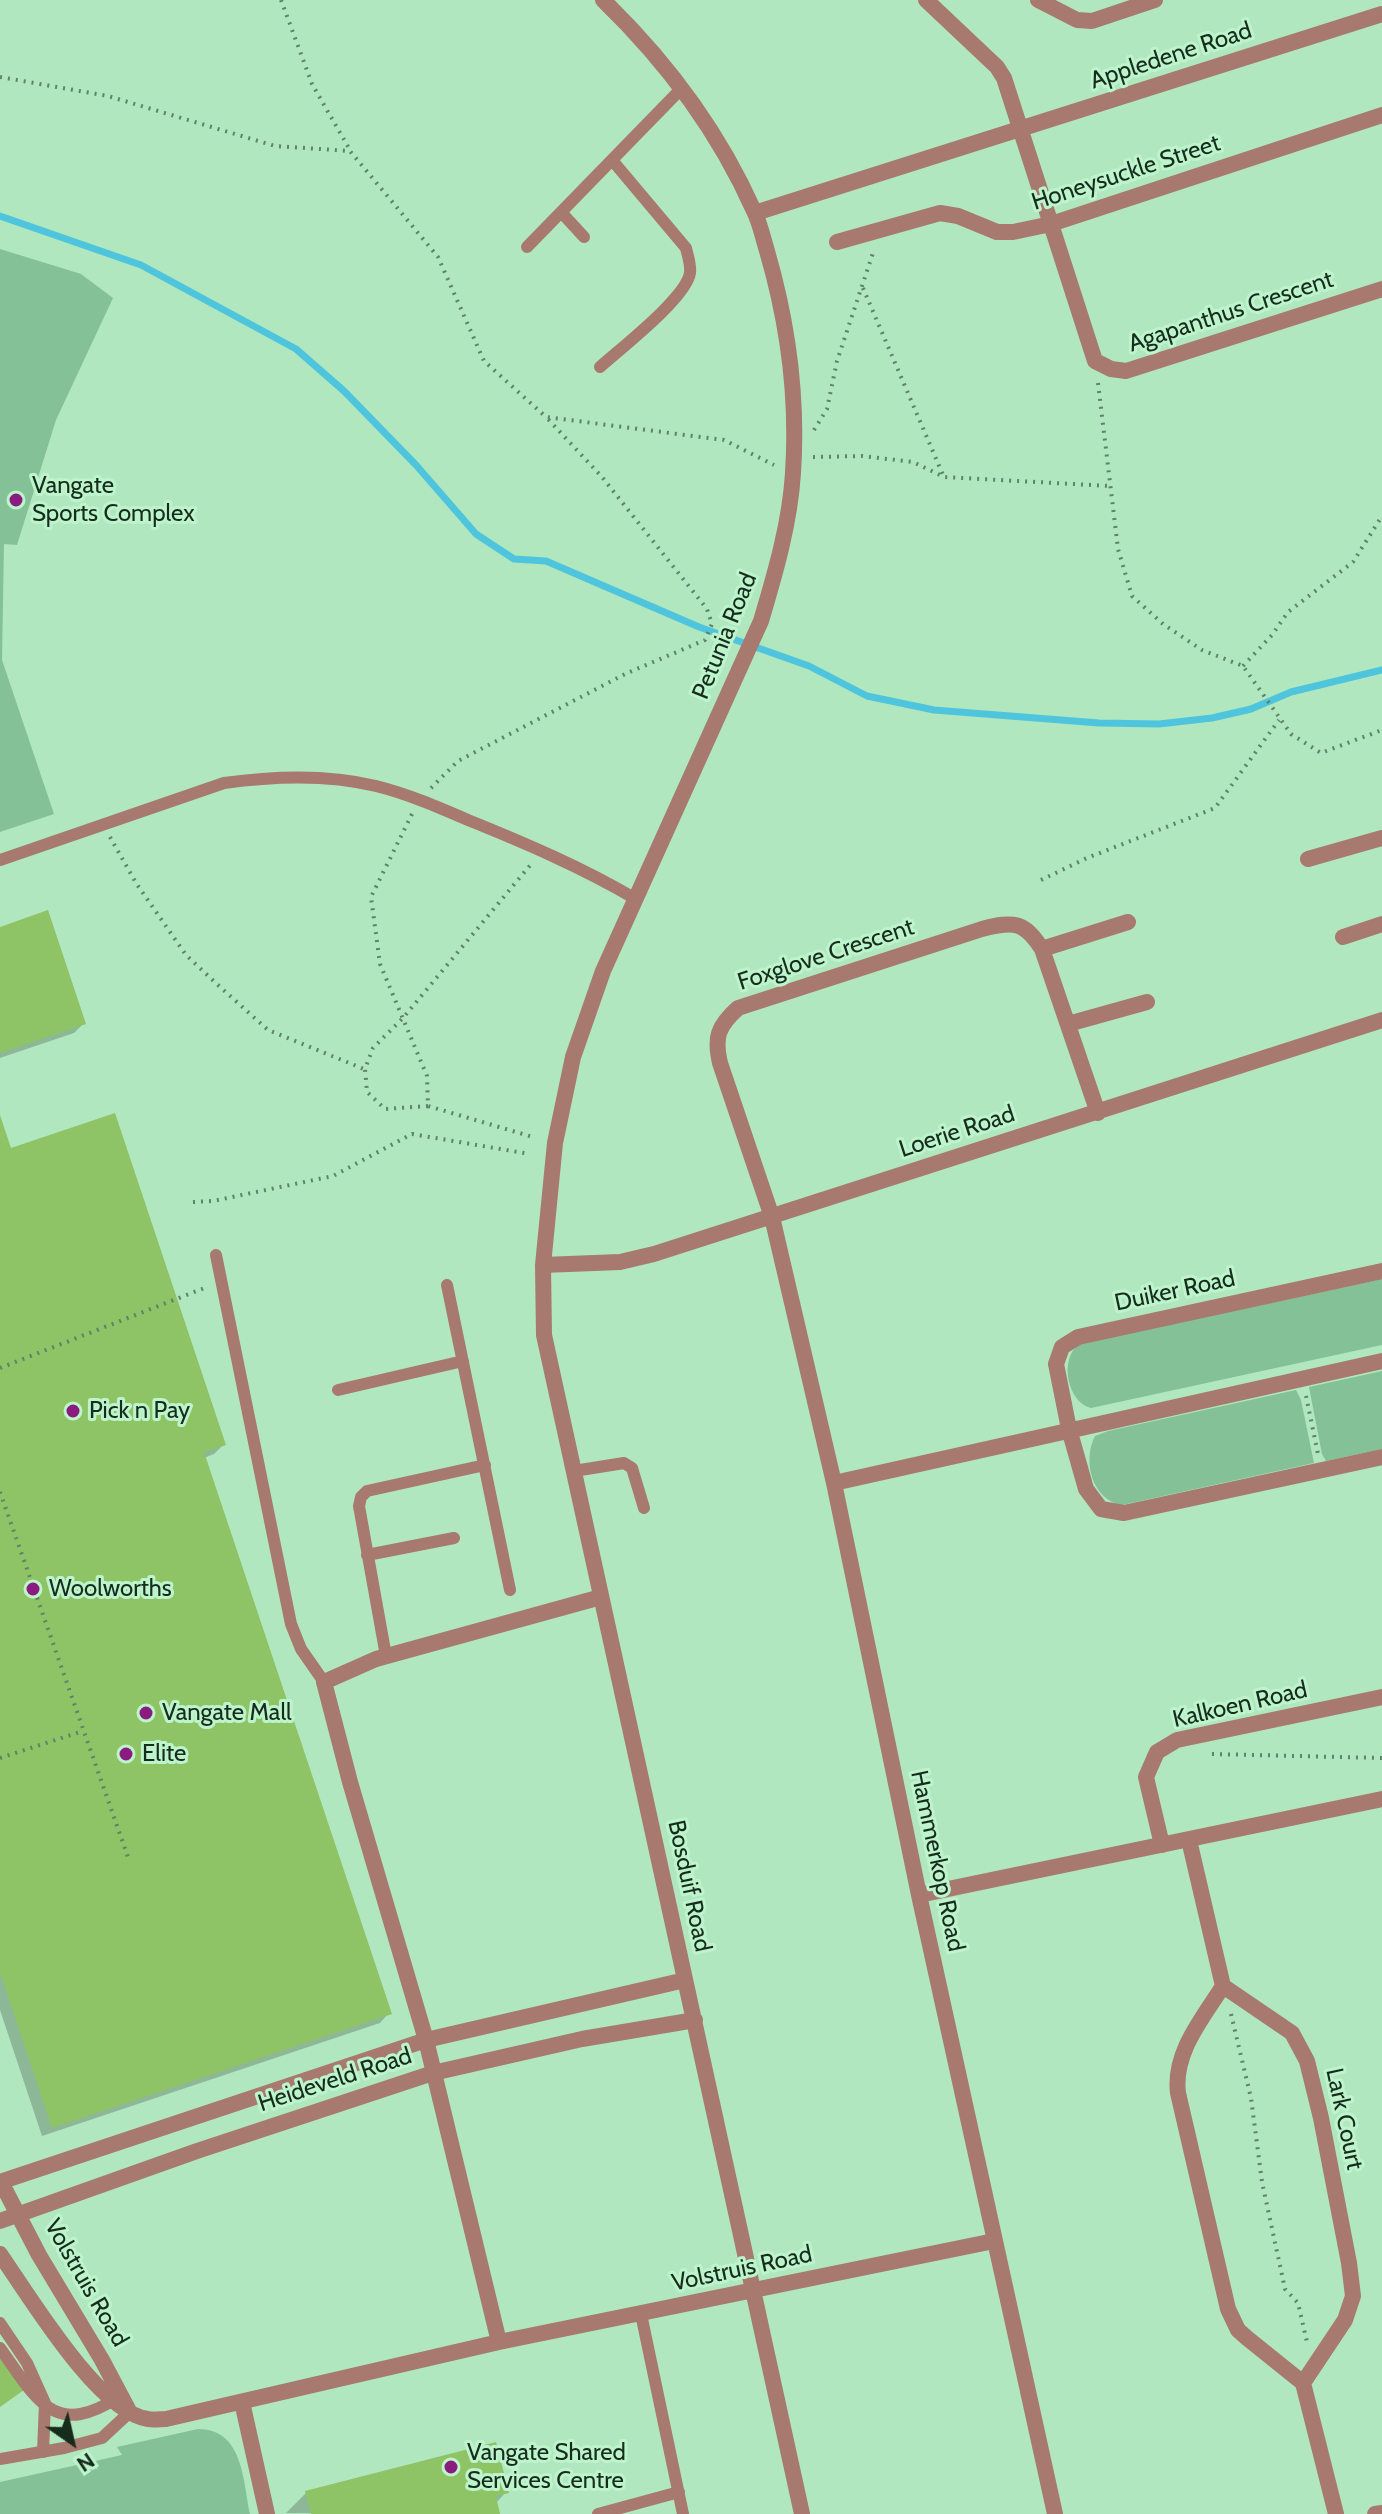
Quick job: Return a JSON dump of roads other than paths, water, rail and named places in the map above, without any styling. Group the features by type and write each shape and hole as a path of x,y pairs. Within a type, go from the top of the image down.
{"street":[{"name":"Petunia Road","path":"543,1265 555,1143 573,1057 603,971 634,898 761,621 776,571 791,487 794,417 788,344 778,289 755,213 716,139 682,88 641,37 603,0"},
{"path":"926,0 997,67 1007,86 1051,224"},
{"path":"1038,0 1077,20 1092,21 1155,0"},
{"name":"Appledene Road","path":"755,213 1382,14"},
{"name":"Honeysuckle Street","path":"837,242 940,213 958,216 997,232 1051,224 1382,115"},
{"name":"Agapanthus Crescent","path":"1051,224 1095,361 1111,369 1126,371 1382,289"},
{"path":"1308,859 1382,838"},
{"path":"1042,949 1128,922"},
{"name":"Foxglove Crescent","path":"772,1217 720,1063 717,1049 723,1022 738,1008 1004,923 1017,924 1030,931 1042,949 1098,1113"},
{"path":"1343,937 1382,924"},
{"path":"1068,1024 1147,1002"},
{"name":"Loerie Road","path":"543,1265 620,1262 772,1217 1382,1020"},
{"name":"Hammerkop Road","path":"772,1217 834,1483 919,1895 1055,2514"},
{"name":"Bosduif Road","path":"543,1265 544,1335 802,2514"},
{"name":"Duiker Road","path":"1382,1271 1078,1337 1062,1347 1056,1364 1069,1429 1086,1489 1101,1509 1124,1513 1382,1457"},
{"path":"834,1483 1382,1361"},
{"path":"499,2342 426,2040 324,1682 386,1656 601,1597"},
{"name":"Kalkoen Road","path":"1162,1845 1146,1777 1157,1752 1177,1740 1382,1697"},
{"path":"919,1895 1382,1799"},
{"path":"1189,1840 1223,1986 1185,2047 1176,2075 1178,2093 1221,2282 1233,2321 1247,2338 1303,2383 1336,2514"},
{"name":"Heideveld Road","path":"0,2181 426,2040 685,1980"},
{"name":"Lark Court","path":"1223,1986 1292,2033 1307,2061 1321,2118 1353,2296 1339,2331 1303,2383"},
{"name":"Heideveld Road","path":"0,2221 197,2151 433,2073 582,2039 695,2020"},
{"name":"Volstruis Road","path":"0,2181 117,2398"},
{"name":"Volstruis Road","path":"0,2254 61,2345 130,2412 146,2419 166,2419 499,2342 994,2241"},
{"path":"242,2402 267,2514"},
{"path":"1375,2514 1382,2513"}],"lane":[{"path":"527,247 682,88"},
{"path":"600,367 657,316 683,289 690,275 686,248 612,160"},
{"path":"561,212 584,237"},
{"path":"0,860 224,783 253,779 334,779 376,786 419,800 542,851 634,898"},
{"path":"216,1255 291,1624 301,1649 324,1682"},
{"path":"447,1285 510,1590"},
{"path":"338,1390 463,1361"},
{"path":"574,1471 629,1464 644,1508"},
{"path":"386,1656 359,1506 361,1497 367,1491 485,1465"},
{"path":"367,1555 454,1538"},
{"path":"641,2314 683,2514"},
{"path":"0,2323 27,2363 45,2403 43,2452"},
{"path":"0,2348 34,2394 53,2412 70,2416 86,2414 117,2398"},
{"path":"0,2459 102,2438 130,2412"},
{"path":"598,2514 679,2492"}],"waterway":[{"path":"0,216 141,265 296,349 344,391 416,465 476,534 514,559 546,561 699,627 809,666 867,696 934,710 1099,723 1159,724 1212,718 1251,709 1291,692 1382,670"}],"place":[{"name":"Vangate Sports Complex","path":"16,500"},
{"name":"Pick n Pay","path":"73,1411"},
{"name":"Woolworths","path":"33,1589"},
{"name":"Vangate Mall","path":"146,1713"},
{"name":"Elite","path":"126,1754"},
{"name":"Vangate Shared Services Centre","path":"451,2467"}]}
